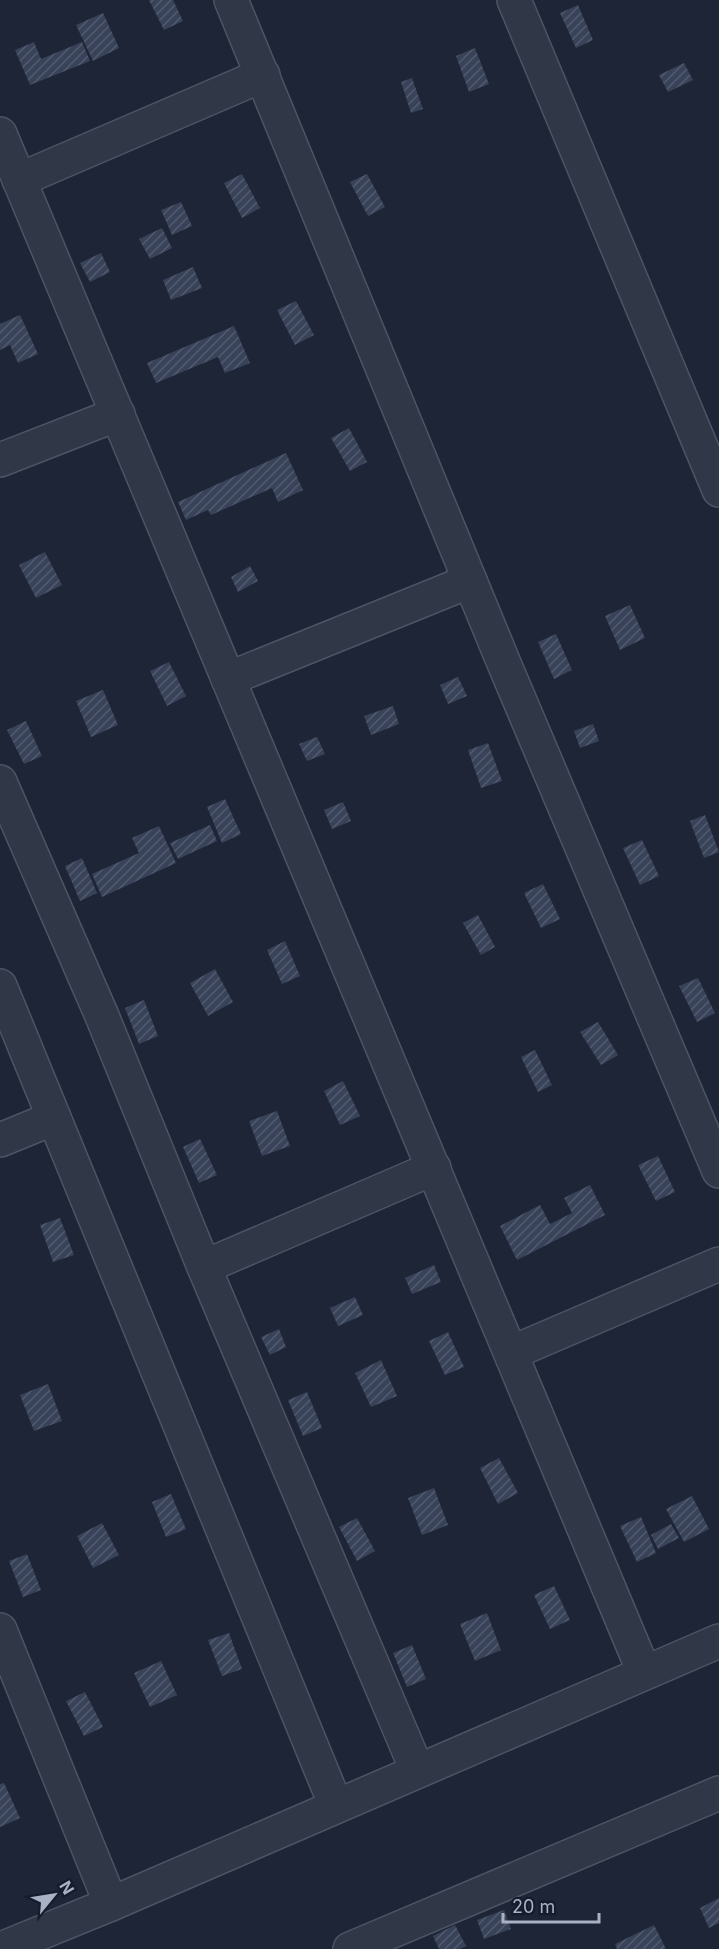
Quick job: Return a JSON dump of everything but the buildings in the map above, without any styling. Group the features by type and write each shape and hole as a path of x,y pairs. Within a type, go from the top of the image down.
{"street":[{"path":"231,0 471,581 719,1171"},
{"path":"514,0 719,490"},
{"path":"19,180 263,75"},
{"path":"0,134 435,1168 644,1672"},
{"path":"0,460 118,414"},
{"path":"228,680 471,581"},
{"path":"0,782 102,1016 204,1267 417,1770"},
{"path":"0,987 336,1806"},
{"path":"0,1140 54,1118"},
{"path":"204,1267 435,1168"},
{"path":"511,1353 719,1264"},
{"path":"1,1949 111,1904 719,1641"},
{"path":"3,1647 111,1904"},
{"path":"350,1949 408,1938 719,1793"}]}
